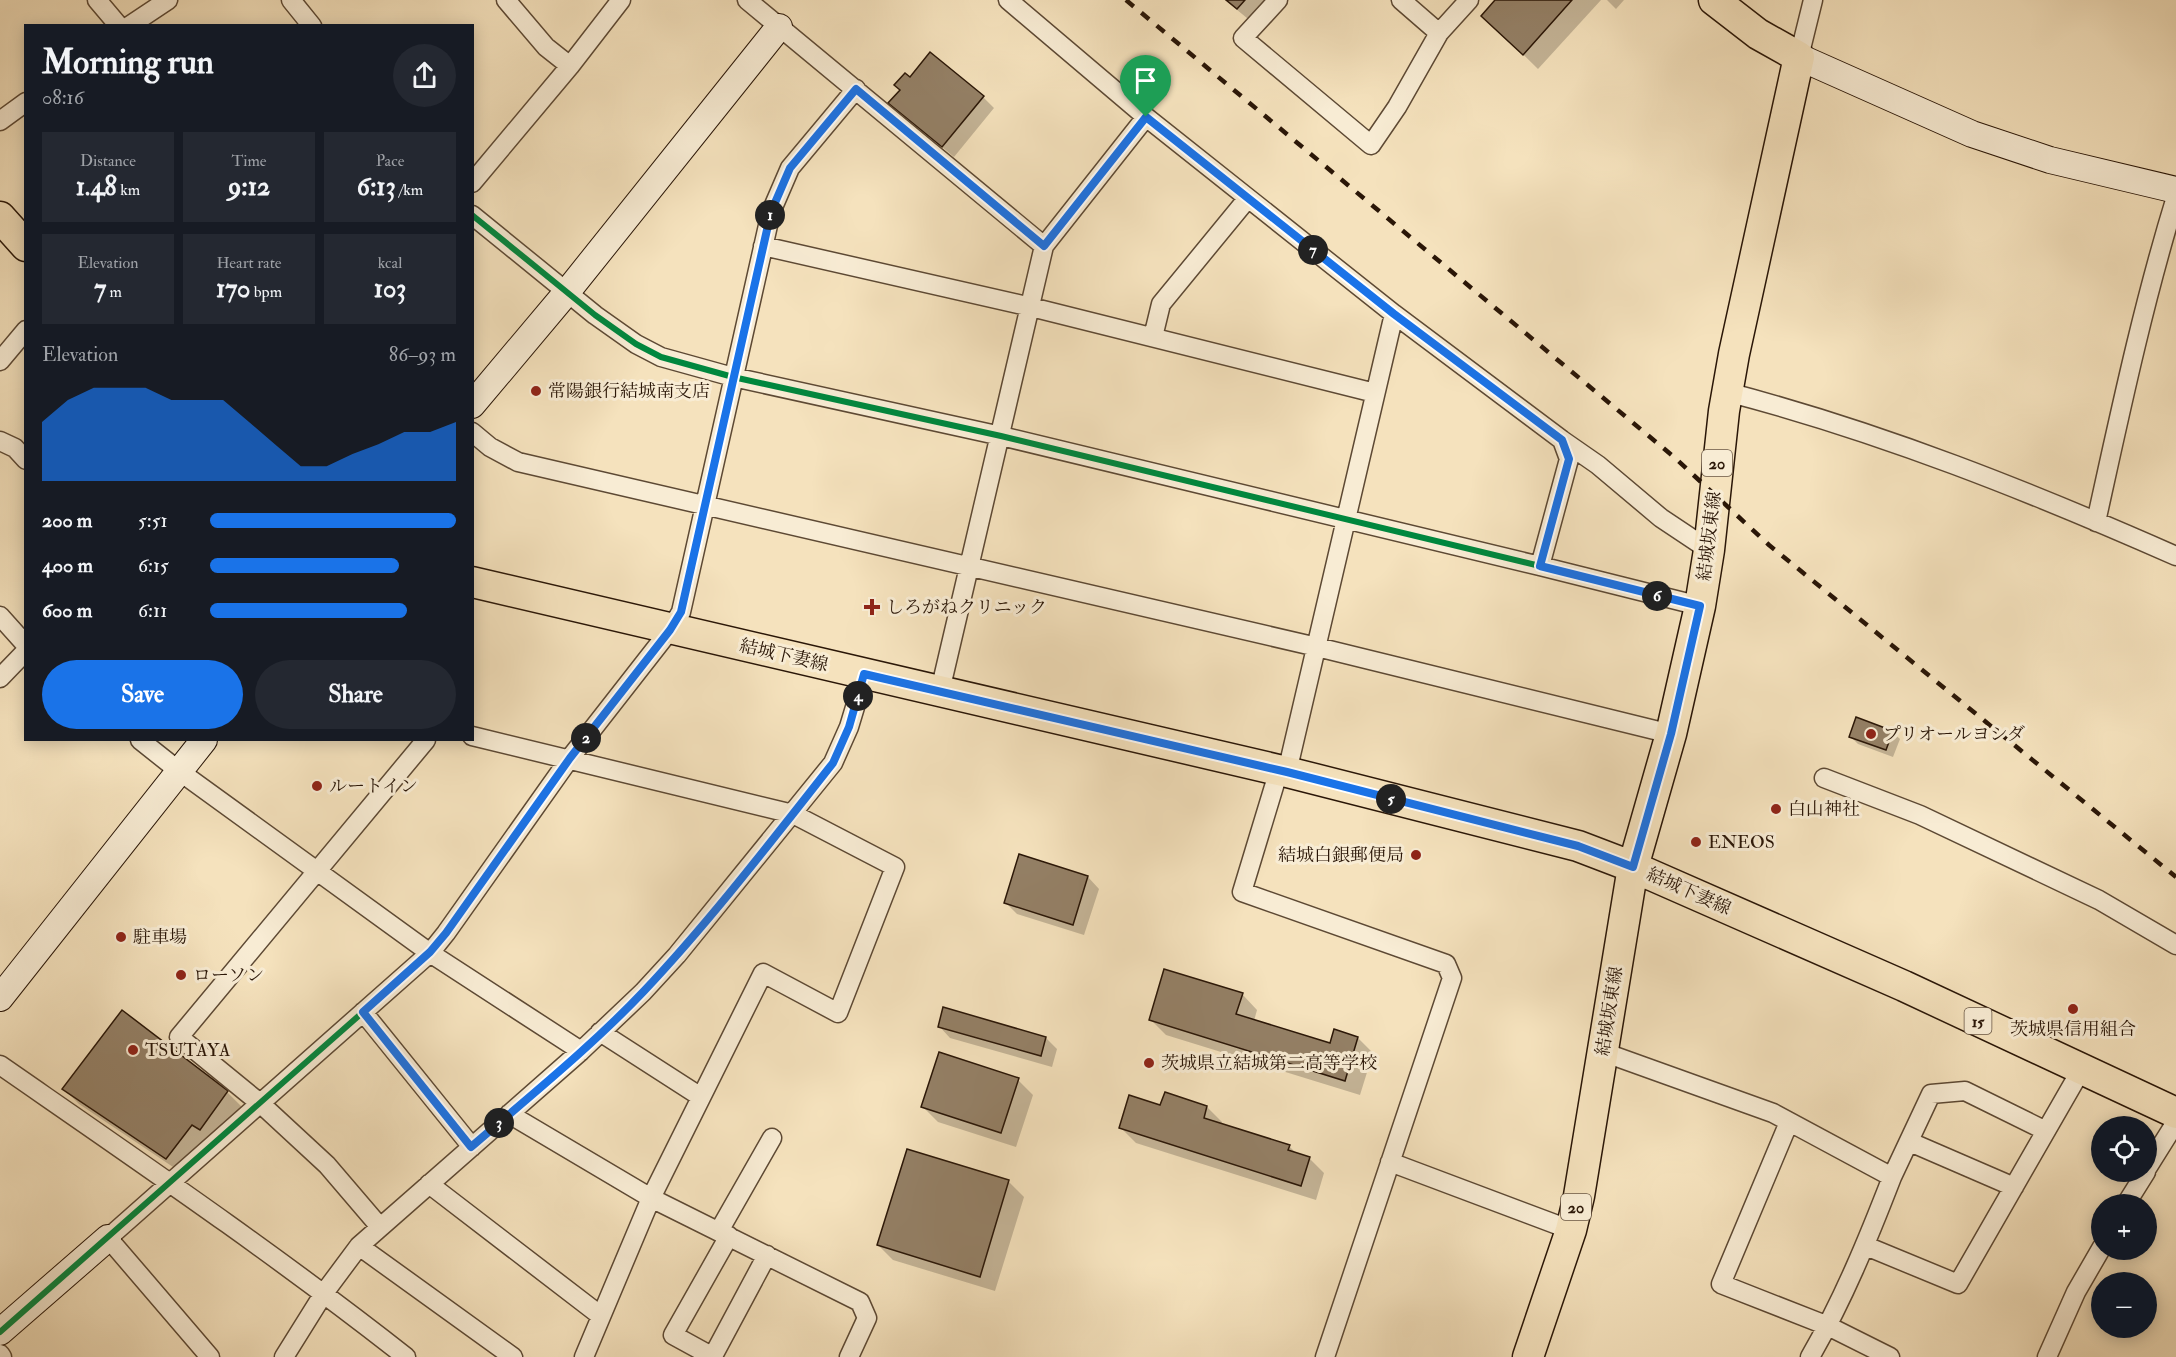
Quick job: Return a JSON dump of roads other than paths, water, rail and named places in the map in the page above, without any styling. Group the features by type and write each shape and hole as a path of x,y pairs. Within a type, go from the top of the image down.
{"main road":[{"path":"1714,0 1758,34 1799,57"},
{"name":"結城坂東線","path":"1528,1357 1571,1230 1633,867 1671,734 1700,606 1709,550 1719,440 1727,392 1799,57"},
{"path":"0,217 24,244"},
{"name":"結城下妻線","path":"474,582 1283,771 1578,846 1633,867 1904,986 2176,1113"}],"street":[{"path":"97,0 117,24"},
{"path":"132,24 168,0"},
{"path":"291,0 310,24"},
{"path":"506,0 546,47 570,66"},
{"path":"474,181 570,66 621,0"},
{"path":"747,0 1044,246"},
{"path":"1008,0 1146,117 1394,314 1598,465 1661,518 1709,550"},
{"path":"1278,0 1243,38 1371,145 1397,106 1439,33 1469,0"},
{"path":"1401,0 1439,33"},
{"path":"1813,0 1799,57 1972,134 2050,160 2176,190"},
{"path":"474,403 567,292 779,27"},
{"path":"0,1332 261,1104 430,952 446,933 570,758 670,630 681,612 771,212 790,168 856,89"},
{"path":"0,120 24,103"},
{"path":"940,691 1044,246 1146,117"},
{"path":"2096,522 2130,364 2152,275 2176,197"},
{"path":"1153,337 1161,304 1248,198"},
{"path":"474,218 595,315 636,344 661,357 733,377 1001,436 1700,606"},
{"path":"764,246 1031,307 1375,393"},
{"path":"1325,1357 1452,978 1446,964 1242,892 1283,771 1317,647 1394,314"},
{"path":"0,361 24,332"},
{"path":"1727,392 1858,431 1966,470 2176,556"},
{"path":"474,434 490,447 518,462 1317,647 1671,734"},
{"path":"1540,566 1569,459 1562,440"},
{"path":"0,441 15,448 24,458"},
{"path":"0,616 24,643"},
{"path":"0,678 24,653"},
{"path":"284,1357 324,1293 359,1246 581,1051 643,992 677,955 833,763 849,727 864,674"},
{"path":"474,736 793,814 895,867 838,1013 763,973 651,1198 584,1357"},
{"path":"141,741 179,771 430,952 581,1051"},
{"path":"0,998 203,741"},
{"path":"380,1227 327,1165 261,1104 179,1037 425,741"},
{"path":"1824,778 1931,820 2099,900 2176,945"},
{"path":"363,1012 471,1147"},
{"path":"600,1032 701,1097"},
{"path":"1603,1052 1773,1113 1892,1177"},
{"path":"0,1065 171,1183 324,1293 406,1357"},
{"path":"1866,1246 1958,1284 2080,1070"},
{"path":"1810,1357 1828,1326 1866,1246 1892,1177 1931,1094 1965,1091 2046,1131"},
{"path":"509,1114 651,1198 860,1302 867,1318 849,1357"},
{"path":"1789,1122 1720,1284 1828,1326 1890,1357"},
{"path":"2157,1153 2176,1122"},
{"path":"767,1255 713,1357 673,1335 772,1138"},
{"path":"1910,1142 2013,1187"},
{"path":"1390,1162 1571,1230"},
{"path":"429,1184 601,1316"},
{"path":"108,1238 210,1357"},
{"path":"359,1246 511,1357"},
{"path":"2047,1357 2076,1292 2094,1260"}],"railway":[{"path":"1126,0 1674,457 1769,545 2176,877"}],"place":[{"name":"常陽銀行結城南支店","path":"536,391"},
{"name":"しろがねクリニック","path":"872,607"},
{"name":"プリオールヨシダ","path":"1871,734"},
{"name":"ルートイン","path":"317,786"},
{"name":"白山神社","path":"1776,809"},
{"name":"ENEOS","path":"1696,842"},
{"name":"結城白銀郵便局","path":"1416,855"},
{"name":"駐車場","path":"121,937"},
{"name":"ローソン","path":"181,975"},
{"name":"茨城県信用組合","path":"2073,1009"},
{"name":"TSUTAYA","path":"133,1050"},
{"name":"茨城県立結城第二高等学校","path":"1149,1063"}]}
